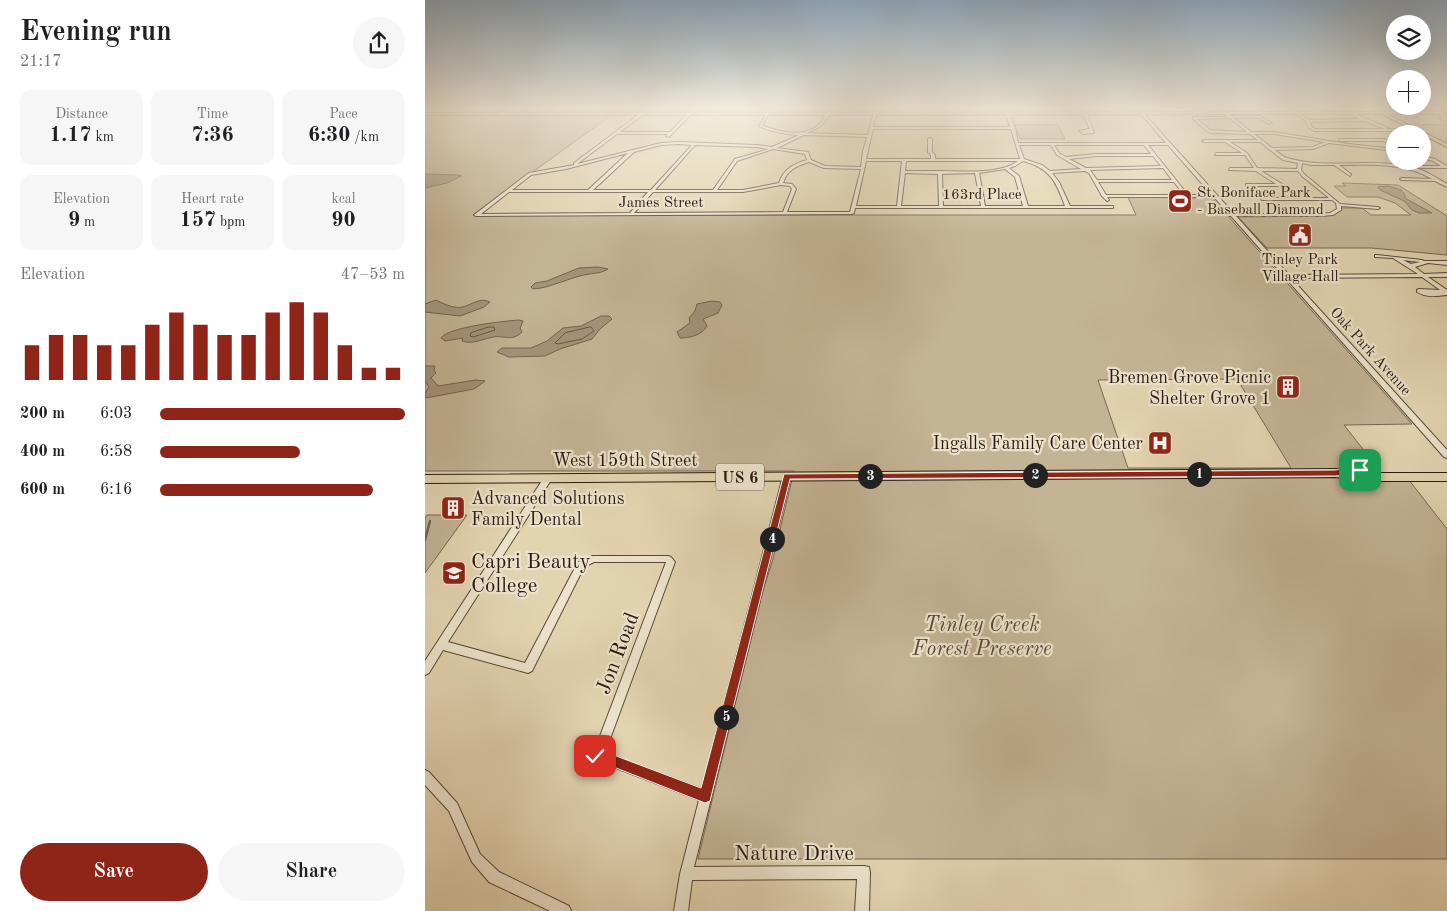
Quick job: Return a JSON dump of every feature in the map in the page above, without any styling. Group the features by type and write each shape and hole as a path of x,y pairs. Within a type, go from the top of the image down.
{"main road":[{"name":"West 159th Street","path":"425,478 1335,473 1360,470 1447,470"},
{"name":"West 159th Street","path":"1335,473 1365,477 1447,477"}],"street":[{"path":"573,166 593,150"},
{"path":"507,191 532,173 573,166 640,150"},
{"path":"630,215 689,150"},
{"path":"713,191 736,160 770,150"},
{"path":"785,150 807,153 809,161"},
{"path":"854,207 865,160 865,150"},
{"path":"930,150 933,160"},
{"path":"1020,150 1023,160"},
{"path":"1055,150 1086,169 1096,181 1104,196 1214,196"},
{"path":"1150,150 1187,196"},
{"name":"Oak Park Avenue","path":"1173,150 1289,276 1447,455"},
{"path":"1239,150 1246,154 1256,169 1281,185 1292,199"},
{"path":"1272,150 1284,159 1298,163 1386,165"},
{"path":"589,191 633,151"},
{"path":"1216,154 1246,154"},
{"path":"1067,158 1096,155 1154,155"},
{"path":"1431,159 1446,168 1431,166"},
{"path":"865,160 1023,160 1041,166 1051,172 1056,178 1068,206"},
{"path":"899,206 903,160"},
{"path":"903,172 977,172 1007,169 1020,164 1023,160"},
{"path":"781,184 787,170 809,161 830,168 863,168"},
{"path":"1367,161 1373,164"},
{"path":"1297,170 1298,163"},
{"path":"1333,163 1350,174"},
{"path":"1051,172 1164,167"},
{"path":"1007,169 1017,176 1026,207"},
{"path":"1230,169 1297,170 1339,205 1378,208"},
{"path":"1417,170 1447,186"},
{"path":"940,172 941,206"},
{"path":"977,172 983,207"},
{"path":"1402,179 1436,180"},
{"path":"1096,181 1175,181"},
{"path":"507,191 713,191 753,190 781,184 791,185 794,189 784,214"},
{"path":"1247,185 1281,185"},
{"name":"James Street","path":"507,191 476,215 847,214 852,213 854,207"},
{"name":"163rd Place","path":"854,207 1111,206 1104,196"},
{"path":"1263,199 1331,199"},
{"path":"1310,215 1333,210 1335,208 1331,199"},
{"path":"1231,215 1331,214 1339,209 1339,205"},
{"path":"1377,256 1447,263"},
{"path":"1394,258 1412,267 1447,293"},
{"path":"1412,267 1413,265 1428,262"},
{"path":"1289,276 1447,276"},
{"path":"681,911 686,874 705,796 787,476"},
{"path":"425,670 548,478"},
{"name":"Jon Road","path":"441,645 528,668 578,568 585,562 593,559 667,559 671,562 604,739 595,756 611,760 705,796"},
{"path":"425,776 453,807 476,858 494,878 565,911"},
{"name":"Nature Drive","path":"686,874 864,872 861,911"}],"green space":[{"name":"Tinley Creek Forest Preserve","path":"425,150 564,150 473,215 1136,215 1128,197 1212,198 1412,424 1344,425 1387,480 1409,480 1447,529 1447,859 698,859 761,597 773,559 794,471 425,471","holes":["1237,379 1291,468 1128,468 1098,380"]},
{"path":"1342,183 1398,185 1447,216 1447,255 1371,248 1267,248 1238,217 1321,216 1334,214 1341,210 1341,208 1362,208 1371,215 1411,215 1395,203 1378,197 1347,197 1334,186 1346,186"},
{"path":"427,515 467,515 425,573 425,518"}],"water":[{"path":"425,174 461,176 447,183 425,188"},
{"path":"1388,186 1401,190 1405,198 1432,213 1419,213 1412,210 1404,201 1380,190 1378,187"},
{"path":"598,267 608,269 582,275 547,287 533,289 531,287 535,283 547,281 579,268"},
{"path":"436,300 456,307 463,307 480,301 490,302 484,307 460,316 425,312 425,304"},
{"path":"712,301 720,302 722,305 718,313 703,319 707,326 705,329 695,335 680,338 677,332 690,323 689,318 695,311 697,304"},
{"path":"601,316 609,316 612,319 592,339 545,356 509,357 497,352 502,348 531,348 547,341 563,328 581,326"},
{"path":"523,321 520,328 522,332 515,337 493,337 470,342 462,341 463,338 445,341 441,338 446,334 465,328"},
{"path":"425,366 435,366 434,370 436,373 431,378 438,386 476,380 485,381 474,389 426,398 425,394 429,387 425,381"}],"waterway":[{"path":"425,540 430,521"}],"place":[{"name":"St. Boniface Park - Baseball Diamond","path":"1180,201"},
{"name":"Tinley Park Village Hall","path":"1300,235"},
{"name":"Bremen Grove Picnic Shelter Grove 1","path":"1288,387"},
{"name":"Ingalls Family Care Center","path":"1160,443"},
{"name":"Advanced Solutions Family Dental","path":"453,508"},
{"name":"Capri Beauty College","path":"454,573"}],"route":[{"path":"595,756 611,760 705,796 787,476 1335,473 1360,470"}]}
